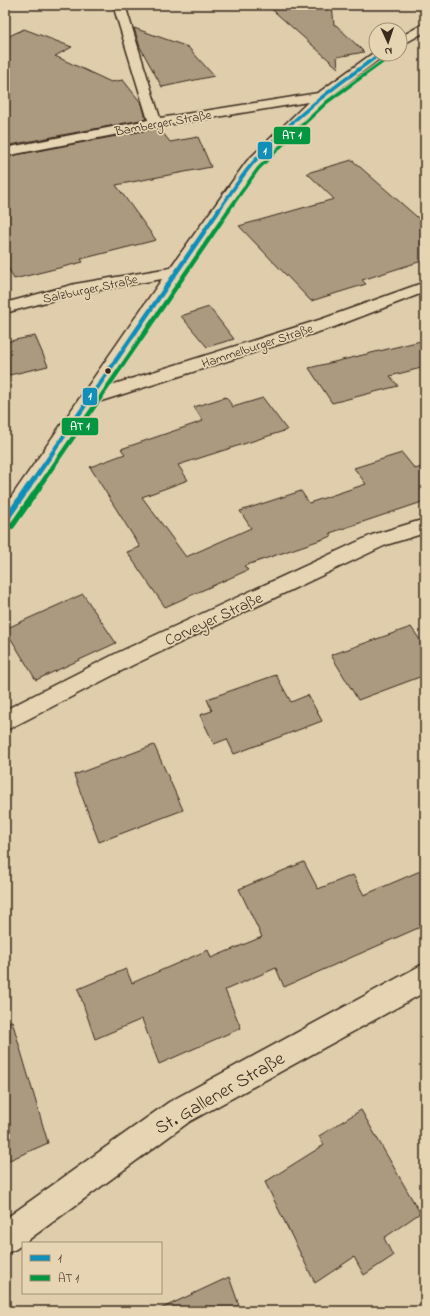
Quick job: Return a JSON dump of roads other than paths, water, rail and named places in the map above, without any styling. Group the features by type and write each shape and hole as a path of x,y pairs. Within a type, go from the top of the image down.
{"street":[{"path":"119,5 155,123"},
{"path":"408,37 425,27"},
{"path":"5,521 175,272 252,164 287,128 322,96 369,62"},
{"name":"Bamberger Straße","path":"5,152 155,123 322,96"},
{"name":"Salzburger Straße","path":"5,308 75,289 175,272"},
{"name":"Hammelburger Straße","path":"88,399 328,323 425,287"},
{"name":"Corveyer Straße","path":"5,721 125,659 379,540 425,526"},
{"name":"St. Gallener Straße","path":"5,1238 179,1112 425,977"}]}
